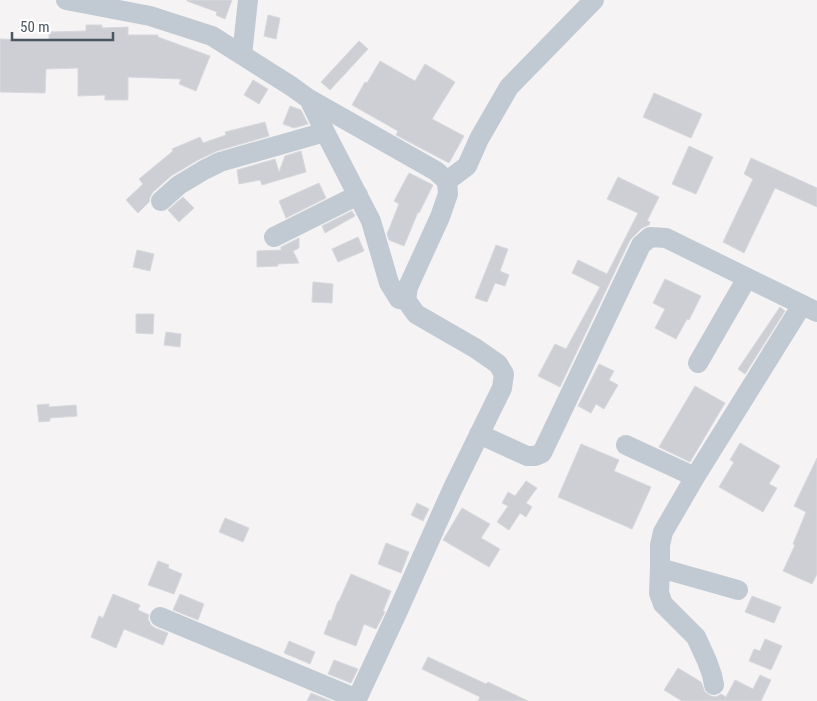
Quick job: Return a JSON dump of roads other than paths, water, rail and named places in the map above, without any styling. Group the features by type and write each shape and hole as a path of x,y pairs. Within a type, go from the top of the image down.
{"street":[{"path":"66,0 130,6 150,16 212,36 309,99 436,171 446,181 448,194 440,218 408,287 406,300 416,314 475,348 498,364 504,374 502,388 452,490 357,700 160,617"},
{"path":"242,55 248,0"},
{"path":"446,181 467,166 509,86 594,0"},
{"path":"309,99 372,221 389,283 399,299 406,300"},
{"path":"161,201 179,185 220,162 325,132"},
{"path":"274,237 358,195"},
{"path":"479,434 527,456 535,456 542,453 642,244 650,237 666,238 810,309 695,477 664,532 660,544 659,594 663,604 696,636 707,661 714,685"},
{"path":"698,363 747,278"},
{"path":"626,445 695,477"},
{"path":"660,568 738,590"}]}
